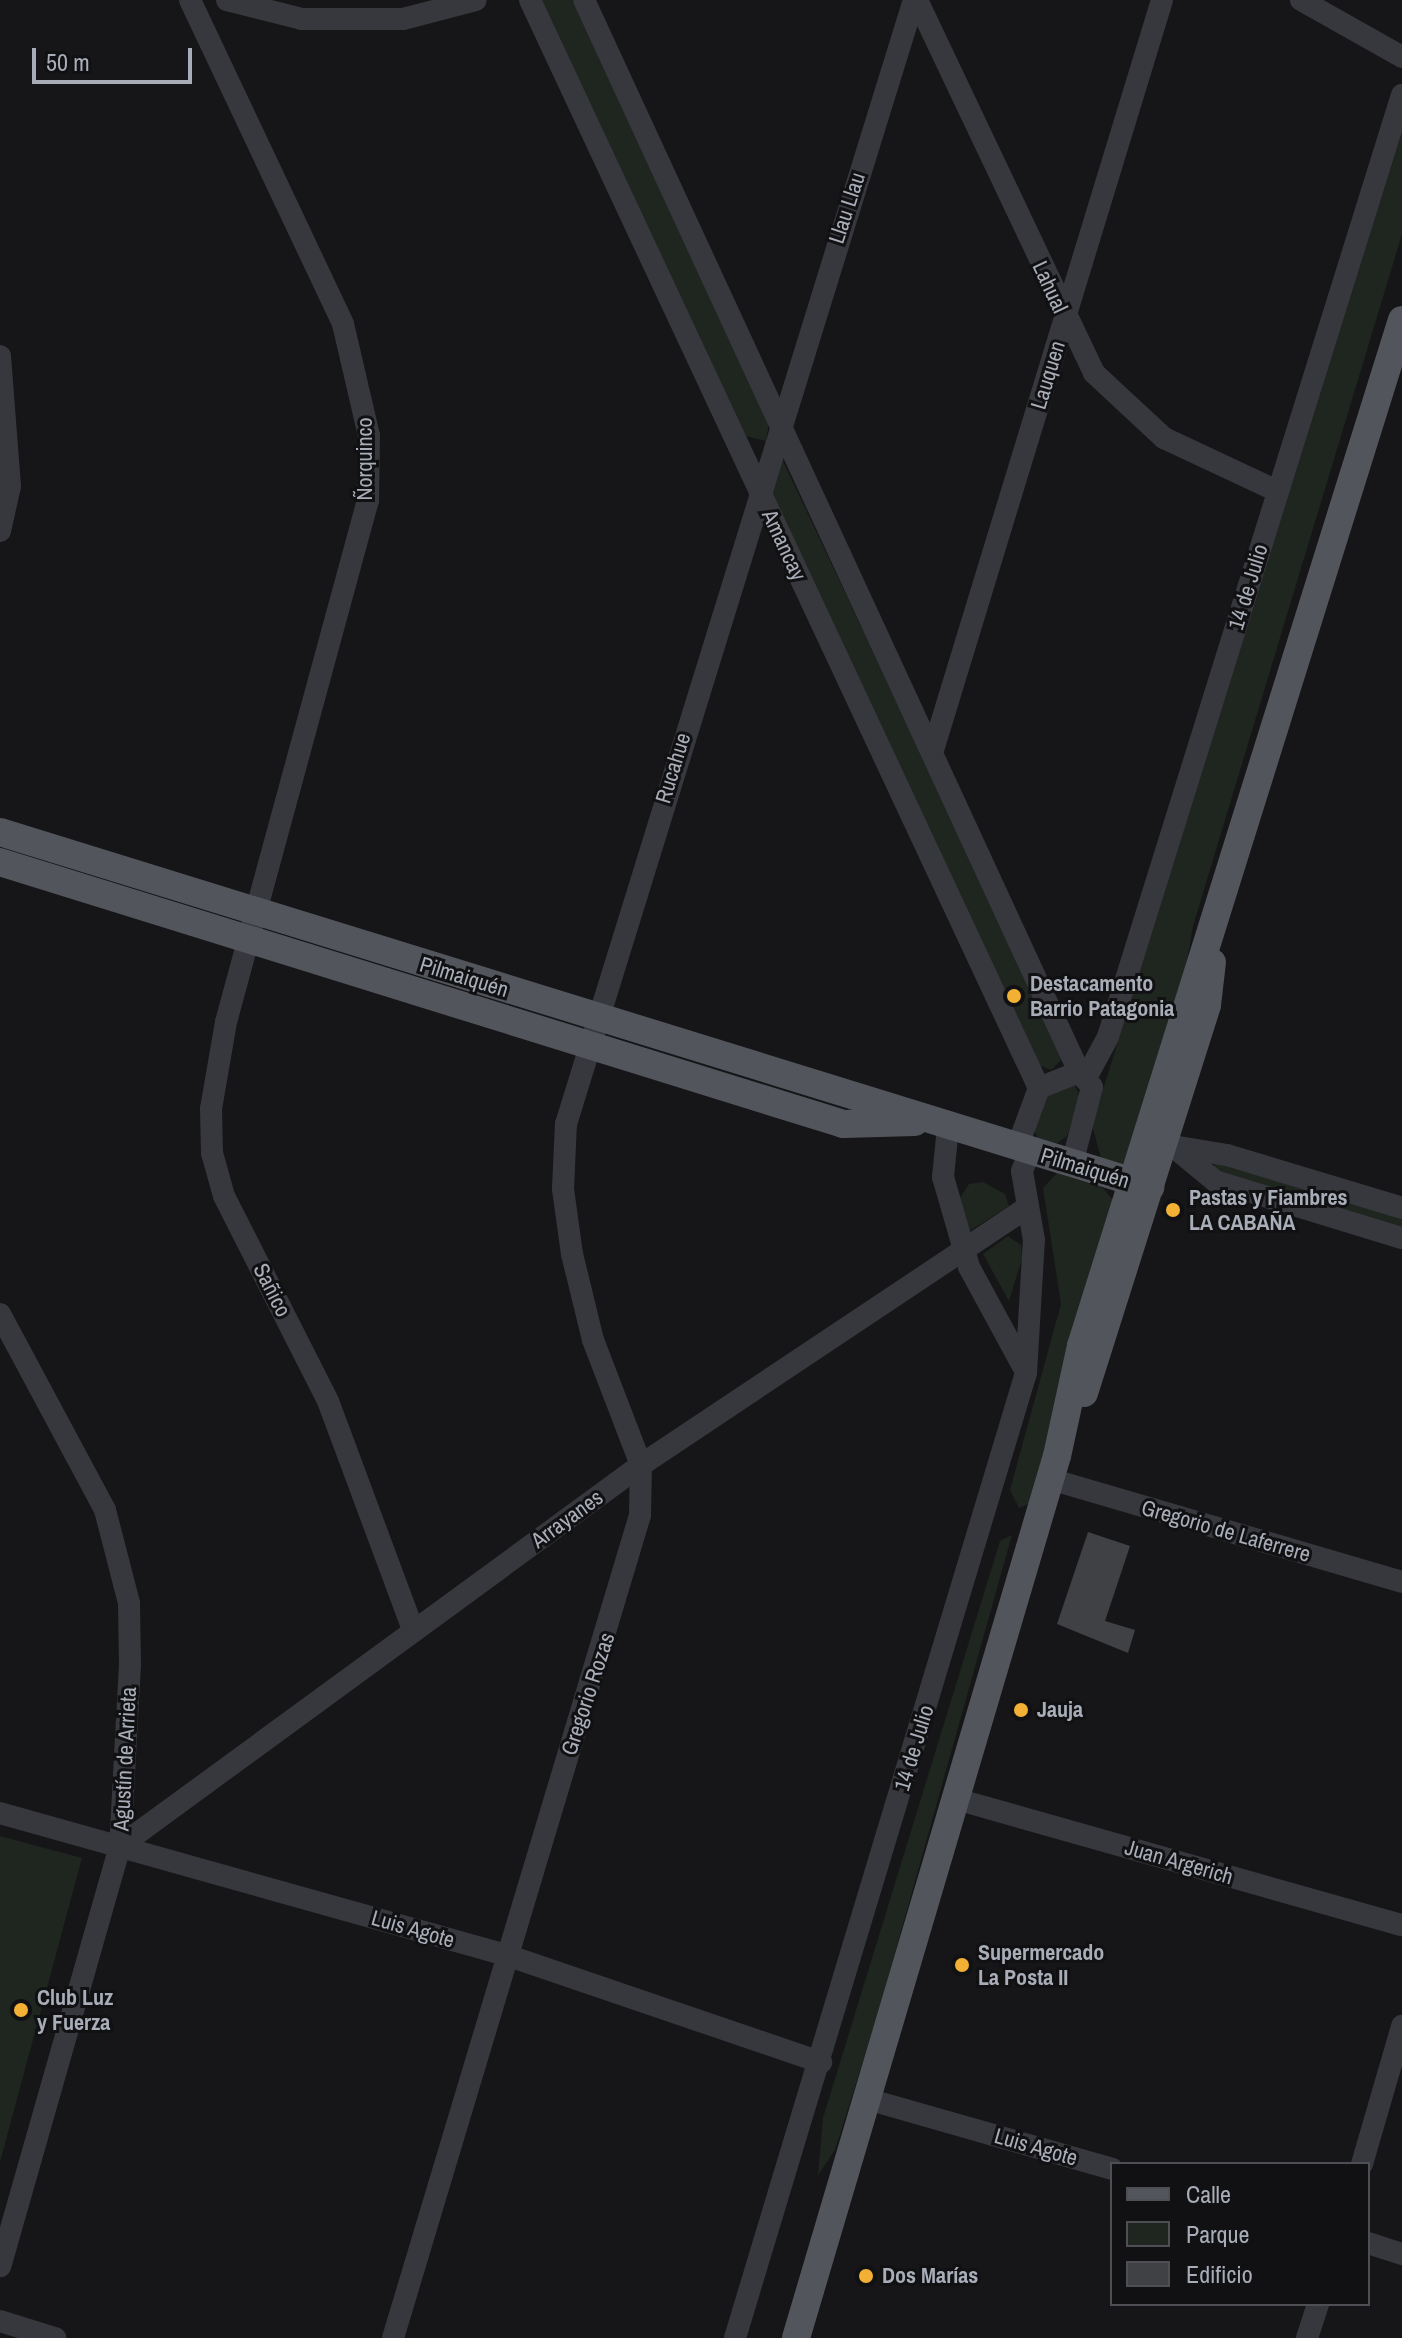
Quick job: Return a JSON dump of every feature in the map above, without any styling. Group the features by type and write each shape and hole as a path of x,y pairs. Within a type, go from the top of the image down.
{"main road":[{"path":"796,2338 1054,1468 1095,1367 1140,1184 1162,1147 1207,1005 1214,936 1402,320"},
{"name":"Pilmaiquén","path":"0,832 250,925"},
{"name":"Pilmaiquén","path":"0,862 250,925 592,1031 843,1124 938,1124 1140,1184"}],"street":[{"name":"Ñorquinco","path":"190,0 343,324 369,436 368,500 250,925"},
{"path":"227,0 302,19 403,19 476,0"},
{"name":"Amancay","path":"530,0 1039,1088"},
{"path":"584,0 780,416 1083,1074 1090,1101 1072,1164"},
{"name":"Llau Llau","path":"759,492 780,416 915,0"},
{"name":"Lahual","path":"915,0 1065,319 1094,373 1164,438 1277,491"},
{"name":"Lauquen","path":"933,750 1162,0"},
{"path":"1301,0 1402,57"},
{"name":"14 de Julio","path":"1083,1074 1108,1037 1402,95"},
{"path":"0,356 10,471 0,531"},
{"name":"Rucahue","path":"592,1031 759,492"},
{"name":"Sañico","path":"250,925 211,1109 212,1153 224,1196 328,1401 413,1630"},
{"name":"Gregorio Rozas","path":"393,2338 506,1955 633,1552 641,1465 593,1340 563,1189 566,1124 592,1031"},
{"path":"1039,1088 1083,1074"},
{"name":"14 de Julio","path":"735,2338 821,2062 1026,1373 1034,1303 1022,1171 1039,1088"},
{"path":"938,1124 943,1177 964,1248 1026,1373"},
{"path":"1162,1147 1227,1155 1402,1208"},
{"path":"1162,1147 1215,1181 1402,1238"},
{"name":"Arrayanes","path":"120,1846 641,1465 1027,1208"},
{"name":"Agustín de Arrieta","path":"0,1314 105,1510 121,1556 130,1664 120,1846 0,2266"},
{"name":"Gregorio de Laferrere","path":"1054,1468 1402,1582"},
{"name":"Juan Argerich","path":"956,1799 1402,1925"},
{"name":"Luis Agote","path":"0,1813 506,1955 821,2062"},
{"path":"1363,2162 1402,2026"},
{"name":"Luis Agote","path":"867,2099 1110,2168"},
{"path":"1370,2244 1402,2254"},
{"path":"1307,2338 1317,2306"},
{"path":"0,2321 55,2338"}],"green space":[{"path":"542,0 572,0 769,423 766,441 745,436"},
{"path":"1402,132 1402,234 1193,926 1179,1007 1124,1164 1101,1158 1092,1125"},
{"path":"783,461 1064,1057 1051,1070 1039,1065 766,482"},
{"path":"1075,1085 1080,1098 1067,1136 1055,1145 1039,1141 1033,1128 1043,1098"},
{"path":"1216,1161 1402,1218 1402,1228 1213,1169"},
{"path":"1057,1173 1103,1188 1115,1203 1029,1504 1019,1508 1010,1490 1061,1304 1043,1188"},
{"path":"983,1182 1005,1194 1009,1206 971,1230 963,1227 958,1201 969,1184"},
{"path":"1008,1236 1021,1245 1022,1259 1009,1301 983,1254"},
{"path":"1012,1535 877,2017 835,2150 818,2175 823,2118 1000,1541"},
{"name":"Club Luz y Fuerza","path":"0,1836 82,1858 0,2162"}],"building":[{"path":"1088,1532 1130,1546 1105,1621 1135,1630 1128,1653 1057,1624"}],"place":[{"name":"Destacamento Barrio Patagonia","path":"1014,996"},
{"name":"Pastas y Fiambres LA CABAÑA","path":"1173,1210"},
{"name":"Jauja","path":"1021,1710"},
{"name":"Supermercado La Posta II","path":"962,1965"},
{"name":"Club Luz y Fuerza","path":"21,2010"},
{"name":"Dos Marías","path":"866,2276"}]}
